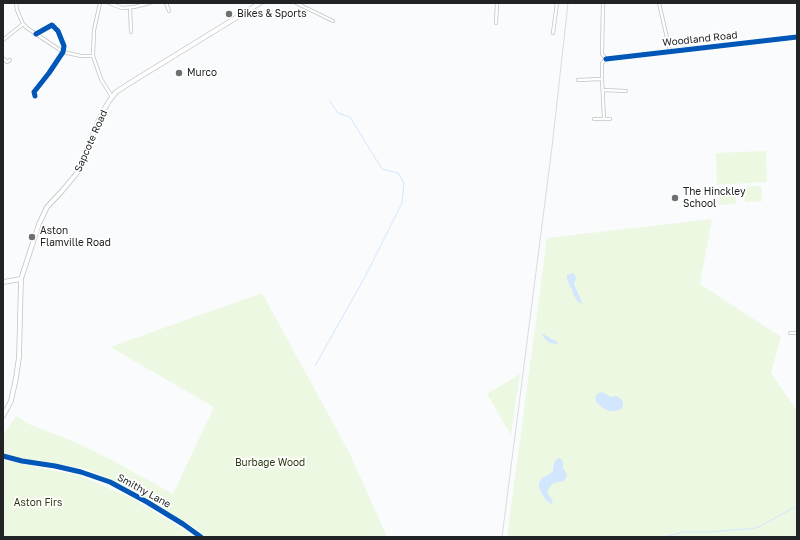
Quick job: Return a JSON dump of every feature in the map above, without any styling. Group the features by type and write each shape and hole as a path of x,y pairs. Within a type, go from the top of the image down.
{"main road":[{"name":"Sapcote Road","path":"3,416 11,401 19,357 21,279 43,213 77,173 100,117 112,97 130,83 260,3"},
{"path":"3,282 21,279"}],"street":[{"path":"16,3 17,10 23,24 36,34 63,52 80,56 93,56"},
{"path":"100,3 94,30 93,56 100,79 112,97"},
{"path":"109,3 122,8 130,8 149,3"},
{"path":"166,3 169,11"},
{"path":"296,3 333,21"},
{"path":"496,23 497,3"},
{"path":"553,33 557,3"},
{"path":"603,3 602,54 606,59 602,63 604,119"},
{"path":"659,3 670,51"},
{"path":"130,8 131,32"},
{"path":"3,40 23,24"},
{"path":"35,96 34,92 63,52 64,46 58,31 54,26 50,26 36,34"},
{"name":"Woodland Road","path":"606,59 797,37"},
{"path":"4,59 7,62 10,60"},
{"path":"578,80 602,79"},
{"path":"603,90 626,91"},
{"path":"594,119 610,119"},
{"path":"790,333 797,333"},
{"name":"Smithy Lane","path":"3,456 81,472 110,482 147,502 201,537"}],"green space":[{"path":"766,151 767,182 717,185 716,153"},
{"path":"761,186 762,201 745,202 744,187"},
{"path":"736,188 736,204 719,205 719,189"},
{"path":"712,219 700,284 781,337 771,373 797,411 797,537 507,537 547,238"},
{"name":"Burbage Wood","path":"262,293 350,454 387,537 206,537 197,529 157,505 124,486 100,475 82,468 20,459 3,454 3,436 16,416 31,425 75,442 110,459 173,494 214,407 110,347"},
{"path":"520,374 511,435 487,394"},
{"name":"Aston Firs","path":"3,460 81,476 133,499 196,537 3,537"}],"water":[{"path":"574,273 576,278 574,284 583,304 578,302 573,294 567,278 567,275"},
{"path":"543,334 553,340 556,340 558,344 548,342 542,335"},
{"path":"602,392 611,397 616,396 620,398 623,401 623,406 621,409 609,411 597,403 595,398 598,393"},
{"path":"560,458 563,461 563,468 567,474 564,481 553,483 548,490 548,494 553,501 551,504 542,494 539,488 539,483 542,478 553,471 554,462"}],"waterway":[{"path":"315,366 366,275 402,203 404,183 398,173 382,169 350,117 338,113 330,101"},
{"path":"664,537 683,532 711,532 759,527 797,506"}],"railway":[{"path":"502,537 552,147 568,3"}],"cycle path":[{"path":"35,96 34,92 63,52 64,46 58,31 52,25 36,34"},
{"path":"606,59 797,37"},
{"path":"3,456 81,472 110,482 147,502 201,537"}],"place":[{"name":"Bikes & Sports","path":"229,14"},
{"name":"Murco","path":"179,73"},
{"name":"The Hinckley School","path":"675,198"},
{"name":"Aston Flamville Road","path":"32,237"}]}
